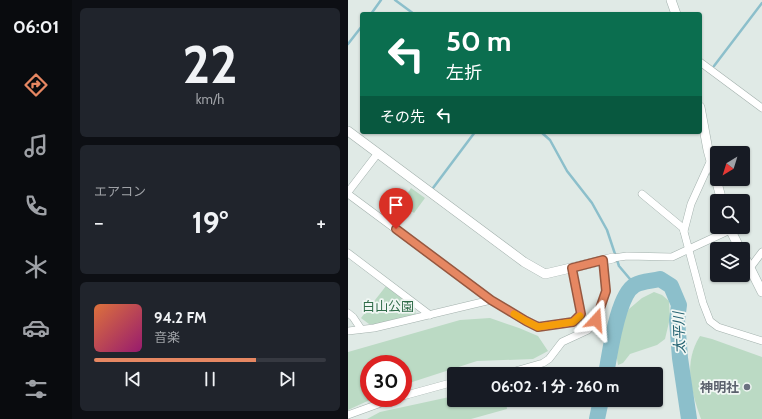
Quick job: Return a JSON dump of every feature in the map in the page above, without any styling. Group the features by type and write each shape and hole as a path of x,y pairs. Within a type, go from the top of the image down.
{"street":[{"path":"671,0 675,12"},
{"path":"702,63 762,108"},
{"path":"702,117 710,155"},
{"path":"348,132 524,262 545,274 617,258 672,257 720,234"},
{"path":"378,153 348,193 491,300 526,321 538,327 573,322 581,314 572,268"},
{"path":"684,231 692,204 710,162"},
{"path":"642,194 683,228 703,303 710,321 723,329 762,342"},
{"path":"762,252 750,268 762,292"},
{"path":"348,253 430,315"},
{"path":"529,367 543,363 549,359 562,342 588,330 596,320 606,291 603,260"},
{"path":"348,331 374,328 491,300"},
{"path":"348,313 362,329"},
{"path":"412,394 447,384"},
{"path":"348,415 370,407"}],"green space":[{"path":"411,188 425,198 414,213 401,203"},
{"name":"白山公園","path":"386,286 415,309 416,316 377,324 369,324 361,318"},
{"path":"654,292 662,295 669,301 670,318 665,339 657,345 630,354 623,363 618,365 618,329 629,309 642,298"},
{"path":"490,318 519,328 538,336 548,351 533,359 477,361 458,367 447,367 447,371 412,382 412,355 360,355 360,404 348,410 348,352 460,320"},
{"path":"700,336 762,357 762,419 701,419 694,398 690,377 692,356"},
{"path":"447,398 447,407 507,407 507,409 471,419 367,419 380,412 403,407 412,407 412,405"}],"waterway":[{"path":"372,12 381,0"},
{"path":"395,0 411,12"},
{"path":"714,66 762,3"},
{"path":"348,44 360,29"},
{"path":"433,188 474,134"},
{"path":"543,134 550,140 567,171 592,203 607,230 619,266 635,285"},
{"name":"太平川","path":"607,367 615,326 623,300 635,285 660,279 671,286 679,305 677,320 680,358 689,419"},
{"name":"太平川","path":"597,419 600,407"}],"slow traffic":[{"path":"514,314 538,327 573,322 580,316"}],"place":[{"name":"神明社","path":"747,387"}],"route":[{"path":"396,229 491,300 538,327 573,322 581,314 572,268 603,260 606,291 596,320"}]}
